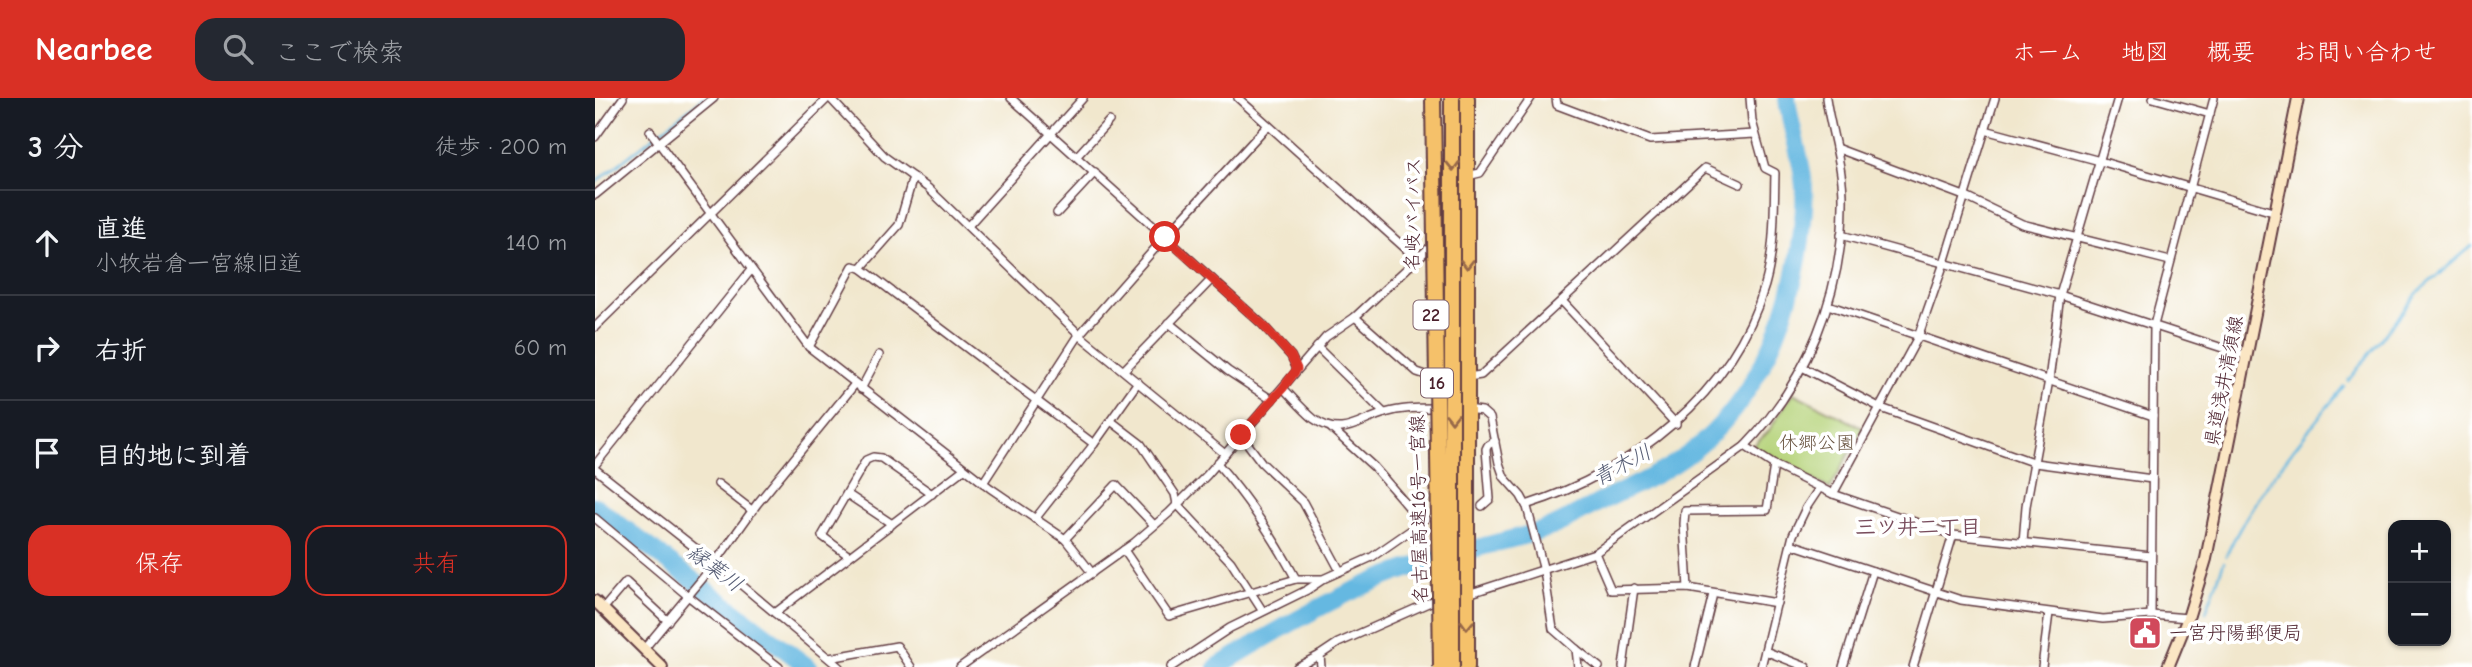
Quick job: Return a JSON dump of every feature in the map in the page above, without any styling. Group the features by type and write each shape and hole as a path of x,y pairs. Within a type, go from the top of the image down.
{"highway":[{"name":"名岐バイパス","path":"1433,98 1432,377 1435,595 1439,667"},
{"name":"名古屋高速16号一宮線","path":"1433,98 1439,667"},
{"name":"名古屋高速16号一宮線","path":"1452,98 1453,667"},
{"name":"22","path":"1467,98 1467,667"}],"main road":[{"name":"県道浅井清須線","path":"2168,667 2188,618 2206,559 2273,212 2298,98"},
{"path":"599,605 662,667"}],"street":[{"path":"595,137 623,98"},
{"path":"595,195 715,98"},
{"path":"595,327 829,98 885,157 928,187 1079,335 1225,454"},
{"path":"1011,98 1283,346 1297,369"},
{"path":"968,226 1083,98"},
{"path":"1238,98 1416,258"},
{"path":"1467,176 1480,173 1531,98"},
{"path":"1556,98 1556,105 1650,140 1755,134"},
{"path":"1527,506 1589,479 1643,448 1675,424 1708,388 1745,334 1766,283 1773,233 1775,173 1765,168 1755,134 1750,98"},
{"path":"1468,588 1544,571 1595,553 1745,446 1763,427 1788,392 1802,366 1818,335 1828,305 1844,203 1826,98"},
{"path":"1833,494 1919,337 1995,98"},
{"path":"2023,542 2026,506 2049,380 2060,295 2117,98"},
{"path":"2153,98 2210,114"},
{"path":"2151,615 2154,325 2214,98"},
{"path":"1077,156 1109,121"},
{"path":"983,483 1079,335 1268,125"},
{"path":"1985,130 2100,160 2273,212"},
{"path":"651,132 809,347 964,469 1065,539 1092,572"},
{"path":"1836,148 1964,196 2022,224 2170,261"},
{"path":"1468,377 1481,375 1705,168 1740,184"},
{"path":"1057,213 1095,172"},
{"path":"861,268 899,225 913,177"},
{"path":"1841,235 2060,295 2247,356"},
{"path":"960,667 1124,550 1154,525 1217,463 1317,347 1336,329 1355,317 1431,246"},
{"path":"809,347 853,266 861,268 1094,444"},
{"path":"751,270 595,467 839,667"},
{"path":"1124,370 1212,279"},
{"path":"1562,301 1675,424"},
{"path":"1828,305 2153,416"},
{"path":"1355,317 1417,372 1432,377"},
{"path":"1168,323 1228,371 1272,400"},
{"path":"1317,347 1384,413"},
{"path":"644,649 753,511 858,386 879,355"},
{"path":"1802,366 1881,408 2035,463 2152,479"},
{"path":"1035,519 1138,382"},
{"path":"1283,388 1314,419 1331,427 1374,467 1419,519 1425,519"},
{"path":"1331,427 1349,428 1384,413 1406,408 1433,408"},
{"path":"1467,409 1482,411 1490,418 1504,477 1527,506 1544,571 1553,629 1599,667"},
{"path":"1111,421 1141,444 1175,494 1177,504 1231,562 1262,610"},
{"path":"1241,435 1262,463 1303,502 1340,571"},
{"path":"1482,506 1490,499 1486,449 1496,441"},
{"path":"1745,446 1774,465 1833,494 1953,535 2151,556"},
{"path":"849,556 821,536 866,460 881,458 932,494"},
{"path":"1217,463 1248,500 1275,539 1296,579"},
{"path":"1688,588 1685,511 1767,510 1774,465"},
{"path":"775,613 964,469"},
{"path":"717,484 753,511"},
{"path":"1065,539 1116,485 1154,525"},
{"path":"1761,667 1791,544 1806,508 1820,487"},
{"path":"847,494 892,524"},
{"path":"595,518 779,667"},
{"path":"1171,667 1230,628 1307,590 1323,579 1372,557 1411,530"},
{"path":"1913,667 1953,535"},
{"path":"1791,544 1961,600 2103,619 2151,615 2188,618"},
{"path":"1124,550 1169,616 1296,579 1323,579"},
{"path":"1595,553 1611,590 1688,588 1777,603"},
{"path":"1843,667 1873,571"},
{"path":"599,605 627,582 668,621"},
{"path":"1623,667 1635,588"},
{"path":"1695,667 1713,594"},
{"path":"1297,667 1338,643 1435,595"},
{"path":"2042,667 2049,613"},
{"path":"829,658 897,646 911,667"},
{"path":"1576,649 1577,667"},
{"path":"1765,651 1806,667"},
{"path":"1320,655 1321,667"}],"green space":[{"name":"休郷公園","path":"1793,393 1863,428 1830,489 1752,447 1768,432"}],"waterway":[{"path":"595,183 703,98"},
{"name":"青木川","path":"1217,667 1309,613 1380,579 1437,559 1559,524 1667,468 1701,444 1724,421 1761,367 1787,305 1795,273 1801,240 1804,193 1787,98"},
{"path":"2348,381 2419,291 2472,246"},
{"path":"2226,556 2264,489 2344,386"},
{"name":"縁葉川","path":"595,506 808,667"},
{"path":"2206,612 2224,562"}],"place":[{"name":"一宮丹陽郵便局","path":"2145,633"}],"district":[{"name":"三ツ井二丁目","path":"1918,527"}],"route":[{"path":"1165,237 1262,324 1291,356 1297,369 1241,435"}]}
